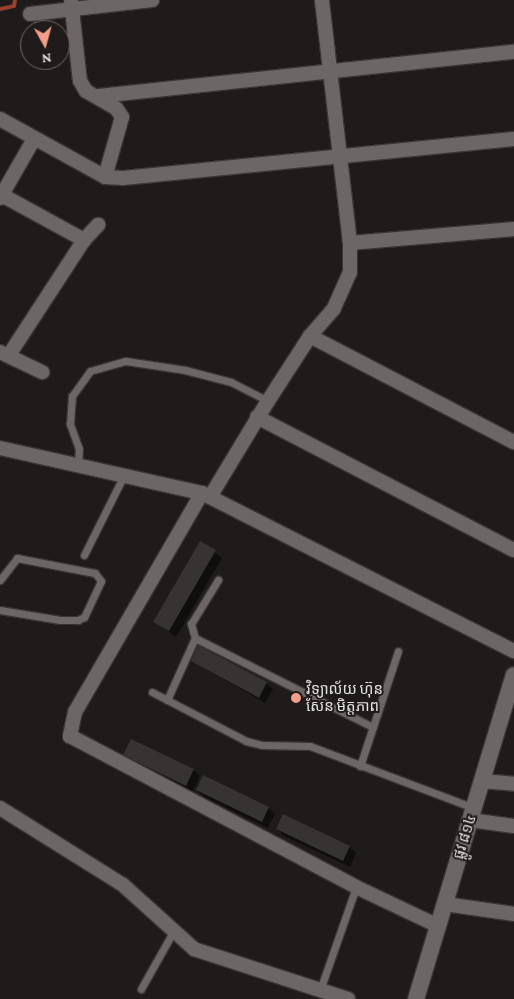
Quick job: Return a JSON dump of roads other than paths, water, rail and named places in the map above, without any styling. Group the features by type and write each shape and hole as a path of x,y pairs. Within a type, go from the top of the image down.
{"street":[{"path":"30,14 71,5 152,0"},
{"path":"322,0 328,71 350,243 350,272 344,292 310,336 206,495 76,712 70,736 356,887 438,926"},
{"path":"71,5 80,81 86,90 99,96 116,108 122,117 104,177"},
{"path":"99,96 514,52"},
{"path":"0,119 104,177 123,178 514,138"},
{"path":"34,139 1,195 84,240"},
{"path":"42,372 5,354 84,240 98,225"},
{"path":"350,243 514,229"},
{"path":"310,336 514,442"},
{"path":"257,417 514,550"},
{"path":"0,448 78,463 206,495 514,652"},
{"name":"ផ្លូវ ៨១៤","path":"416,999 513,683"},
{"path":"482,780 514,784"},
{"path":"0,808 123,885 173,932 205,955 348,999"},
{"path":"472,814 514,826"},
{"path":"445,904 514,914"}],"lane":[{"path":"78,463 79,449 70,424 72,396 90,371 126,361 186,370 231,382 268,401"},
{"path":"84,555 124,475"},
{"path":"0,580 17,558 95,573 101,581 101,588 84,617 78,620 60,620 0,610"},
{"path":"167,700 195,638 191,624 218,580"},
{"path":"195,638 373,727"},
{"path":"360,766 398,651"},
{"path":"152,692 246,741 262,745 310,746 472,814"},
{"path":"320,990 356,887"},
{"path":"141,989 173,932"}],"waterway":[{"path":"0,9 14,6 15,0"}],"place":[{"name":"វិទ្យាល័យ ហ៊ុន សែន មិត្តភាព","path":"296,698"}]}
